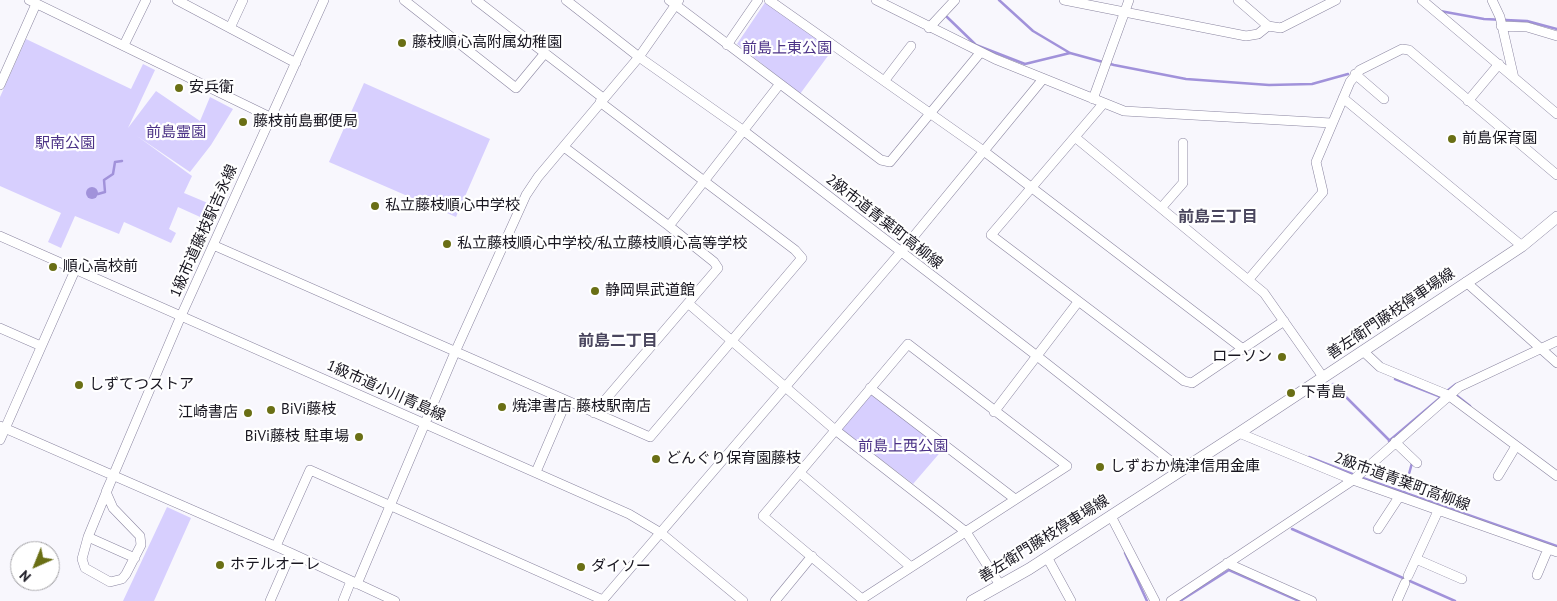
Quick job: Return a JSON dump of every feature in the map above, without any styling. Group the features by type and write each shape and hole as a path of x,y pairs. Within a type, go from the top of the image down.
{"main road":[{"name":"善左衛門藤枝停車場線","path":"972,601 1048,557 1239,433 1522,246 1557,218"}],"street":[{"path":"124,45 146,0"},
{"path":"177,0 296,63"},
{"path":"230,28 243,0"},
{"name":"1級市道藤枝駅吉永線","path":"112,476 106,492 113,508 140,536 142,545 122,579 110,582 85,568 82,559 88,537 112,476 181,316 324,0"},
{"path":"404,0 516,88 545,53"},
{"path":"213,245 456,350 566,402 650,437 802,258 795,250 602,100 488,3 476,0"},
{"name":"2級市道青葉町高柳線","path":"566,0 639,57 744,131 1182,470"},
{"path":"728,45 758,0"},
{"path":"769,0 985,152 1243,349"},
{"path":"876,0 980,53 1043,80 1124,111 1331,123"},
{"path":"929,28 955,0"},
{"path":"1064,0 1246,36 1258,34 1268,26"},
{"path":"1093,99 1129,0"},
{"path":"1238,0 1268,26 1281,28 1336,0"},
{"path":"1422,0 1557,114"},
{"path":"1492,0 1501,22 1514,78"},
{"path":"0,85 33,2 272,118"},
{"path":"343,601 354,582 426,424 515,215 538,177 639,57 675,2 779,85 881,160 890,162 980,53"},
{"path":"1501,22 1557,36"},
{"path":"885,80 911,46"},
{"path":"1249,279 1323,192 1316,162 1331,123 1355,74 1402,48 1409,50 1557,175"},
{"path":"1468,101 1498,64"},
{"path":"1355,74 1384,99"},
{"path":"276,546 310,470 603,600 900,253 1043,80"},
{"path":"669,226 779,85"},
{"path":"1343,98 1522,246"},
{"path":"1103,104 1076,138 991,235 1078,302 1184,380 1192,383 1284,321"},
{"path":"1076,138 1264,292 1323,377"},
{"path":"1162,207 1183,183 1183,143"},
{"path":"564,147 669,226 714,262 718,268 594,413"},
{"name":"1級市道小川青島線","path":"0,236 629,514 661,533 743,601"},
{"path":"0,440 3,427 76,268"},
{"path":"1466,282 1537,350 1557,363"},
{"path":"994,412 1078,302"},
{"path":"689,304 784,388 966,532 1000,585"},
{"path":"0,328 41,346"},
{"path":"1171,601 1353,480 1459,387 1557,342"},
{"path":"908,344 994,412 1067,466 862,600 763,516 834,429 908,344"},
{"path":"1363,351 1380,367 1448,395 1557,476"},
{"path":"870,388 1015,499"},
{"path":"536,472 566,402"},
{"path":"3,427 276,546 395,601"},
{"name":"2級市道青葉町高柳線","path":"1239,433 1353,480 1552,551"},
{"path":"1395,442 1417,463"},
{"path":"1498,476 1516,446"},
{"path":"800,473 911,567"},
{"path":"1378,529 1399,497"},
{"path":"1397,601 1438,510"},
{"path":"1111,516 1154,601"},
{"path":"88,537 135,558"},
{"path":"1537,575 1552,551"},
{"path":"270,601 290,553"},
{"path":"776,601 812,556"},
{"path":"1048,557 1071,601"},
{"path":"1416,559 1462,580"},
{"path":"1227,563 1312,601"}],"green space":[{"name":"前島上東公園","path":"766,1 833,49 800,94 737,44"},
{"name":"駅南公園","path":"26,39 131,89 143,64 155,70 128,128 156,91 200,121 210,97 233,109 211,145 190,172 137,136 192,176 184,193 215,206 209,221 178,207 169,229 176,233 171,243 124,222 119,234 75,216 61,248 48,242 61,213 0,186 0,97"},
{"path":"364,83 490,139 456,217 329,162"},
{"name":"前島上西公園","path":"870,394 944,448 913,484 840,428"},
{"path":"167,507 191,518 154,601 123,601"}],"shaded area":[{"path":"90,187 94,187 98,193 94,199 90,199 86,195 86,191"}],"waterway":[{"path":"999,0 1033,31 1070,53 1114,65 1186,79 1269,85 1312,84 1348,74"},
{"path":"1440,11 1484,19 1527,21 1557,29"},
{"path":"947,17 976,45 1025,64 1070,53"},
{"path":"98,194 105,192 104,180 113,174 115,162 122,161"},
{"path":"1389,441 1441,397 1395,379"},
{"path":"1333,384 1392,443"},
{"path":"1447,391 1456,384"},
{"path":"1456,395 1470,406"},
{"path":"1309,457 1355,475"},
{"path":"1404,492 1412,463"},
{"path":"1360,477 1557,546"},
{"path":"1292,529 1455,601"},
{"path":"1125,553 1147,601"},
{"path":"1180,601 1229,570 1299,601"}],"place":[{"name":"藤枝順心高附属幼稚園","path":"402,43"},
{"name":"安兵衛","path":"179,88"},
{"name":"藤枝前島郵便局","path":"243,122"},
{"name":"前島保育園","path":"1452,139"},
{"name":"私立藤枝順心中学校","path":"375,206"},
{"name":"私立藤枝順心中学校/私立藤枝順心高等学校","path":"447,244"},
{"name":"順心高校前","path":"53,267"},
{"name":"静岡県武道館","path":"595,291"},
{"name":"ローソン","path":"1282,357"},
{"name":"しずてつストア","path":"79,385"},
{"name":"下青島","path":"1291,393"},
{"name":"焼津書店 藤枝駅南店","path":"502,407"},
{"name":"BiVi藤枝","path":"271,410"},
{"name":"江崎書店","path":"248,413"},
{"name":"BiVi藤枝 駐車場","path":"359,437"},
{"name":"どんぐり保育園藤枝","path":"656,459"},
{"name":"しずおか焼津信用金庫","path":"1100,467"},
{"name":"ホテルオーレ","path":"220,565"},
{"name":"ダイソー","path":"581,567"}],"district":[{"name":"前島三丁目","path":"1218,217"},
{"name":"前島二丁目","path":"618,341"}],"park label":[{"name":"前島霊園","path":"176,133"}]}
